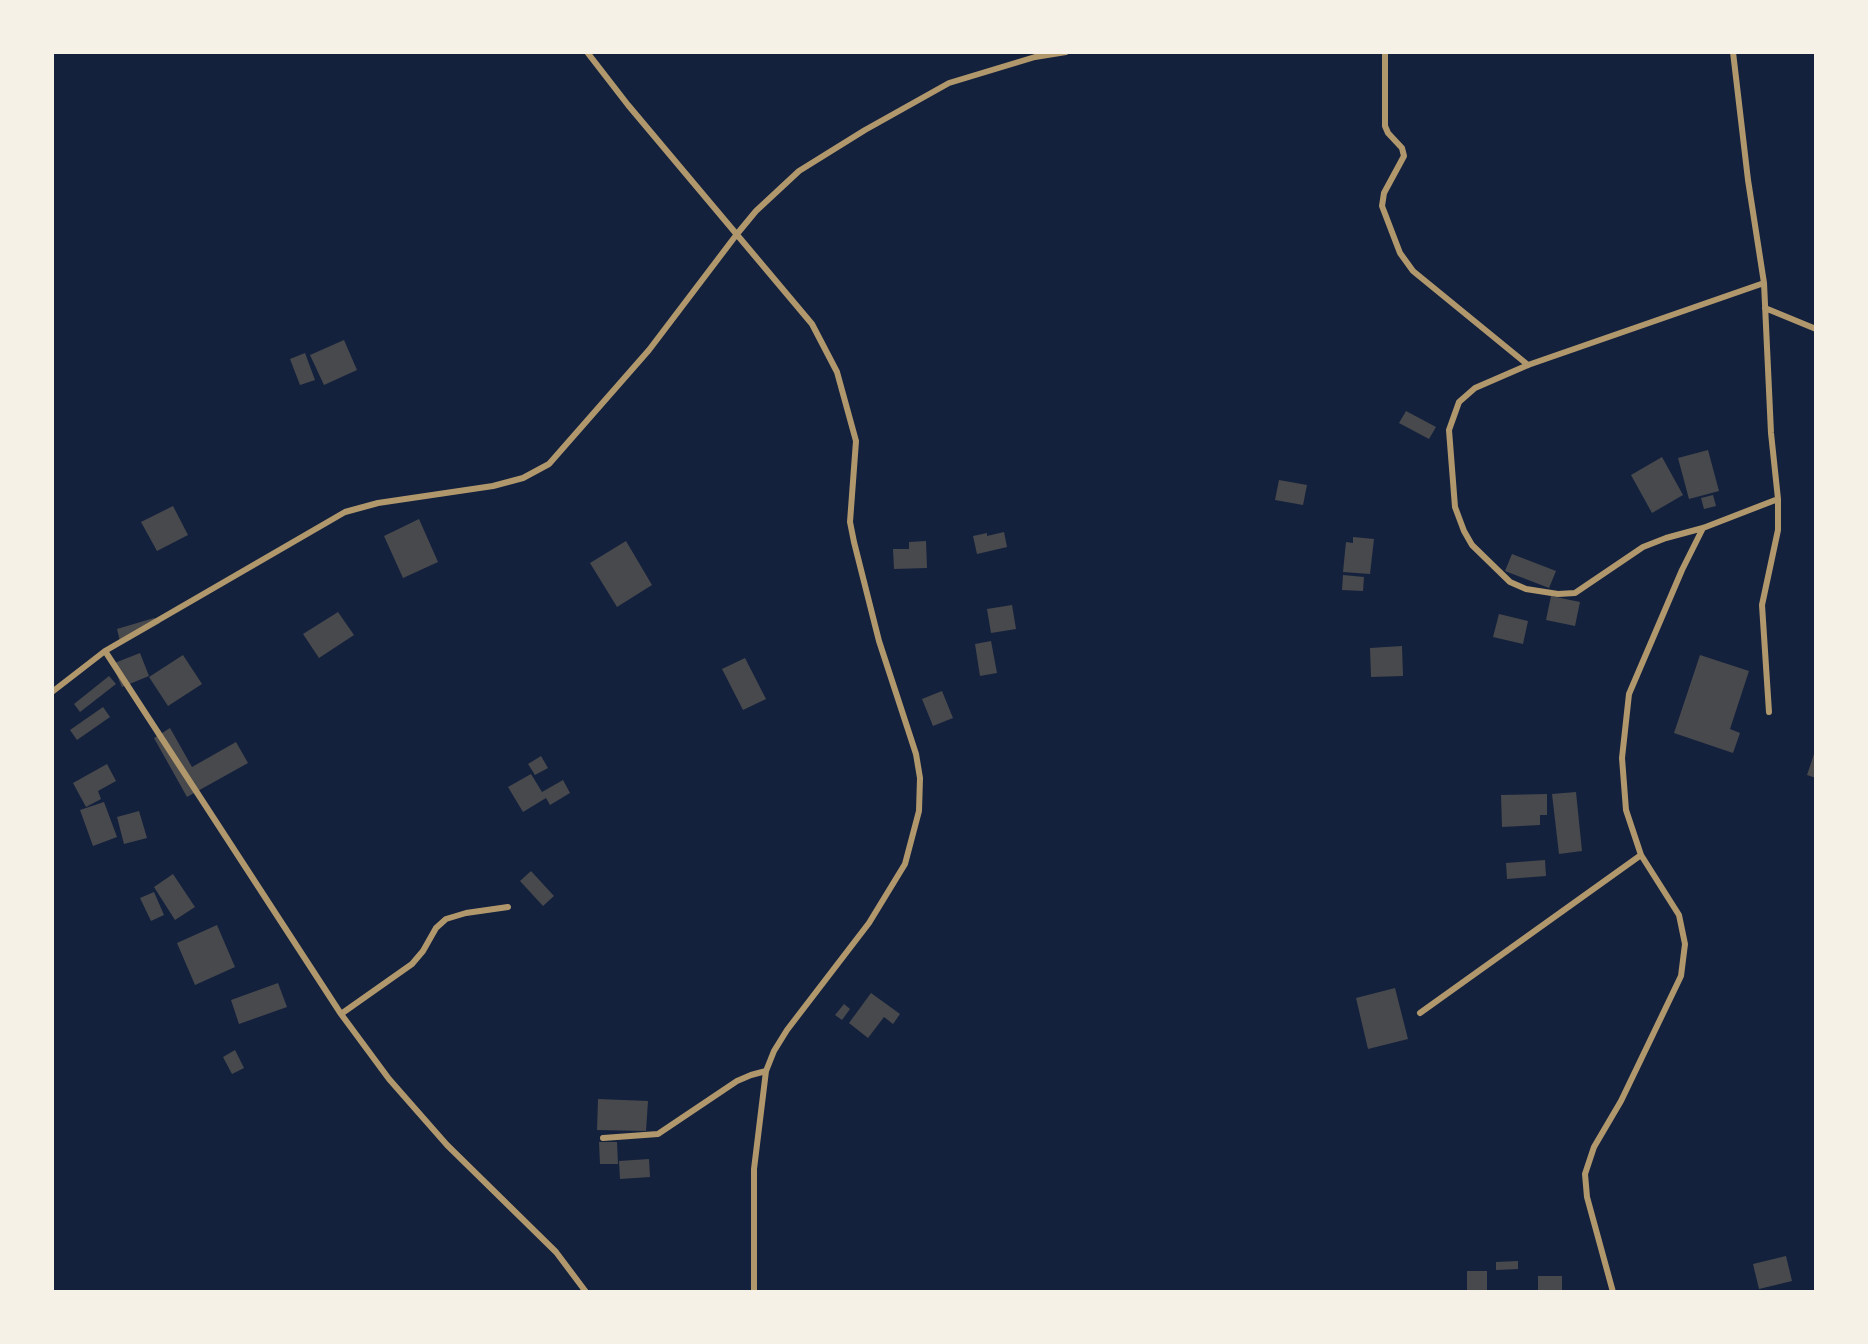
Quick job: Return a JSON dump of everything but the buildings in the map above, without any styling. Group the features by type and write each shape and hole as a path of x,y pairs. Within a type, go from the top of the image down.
{"street":[{"path":"587,52 812,324 837,372 856,441 850,522 879,641 916,754 920,778 919,811 905,864 869,924 787,1030 774,1051 766,1071 754,1169 754,1292"},
{"path":"52,692 105,651 345,512 378,503 493,486 523,478 549,464 648,350 736,234 756,211 799,171 865,130 950,83 1035,57 1066,52"},
{"path":"1385,52 1385,126 1388,133 1402,148 1404,156 1384,193 1382,206 1400,253 1413,271 1528,364"},
{"path":"1733,52 1748,180 1764,283 1771,433 1778,499 1778,530 1762,605 1769,712"},
{"path":"1764,283 1528,364 1475,388 1459,402 1449,430 1455,507 1464,531 1472,545 1510,582 1526,589 1558,594 1575,593 1643,547 1703,528 1778,499"},
{"path":"1765,308 1815,329"},
{"path":"1613,1292 1587,1197 1585,1174 1594,1147 1621,1101 1681,976 1685,944 1679,915 1641,855 1626,810 1622,758 1629,694 1682,570 1703,528"},
{"path":"105,651 341,1014 389,1079 447,1145 556,1252 586,1292"},
{"path":"1420,1013 1641,855"},
{"path":"341,1014 412,964 423,951 436,928 446,919 466,913 508,907"},
{"path":"603,1138 658,1134 737,1081 766,1071"}]}
